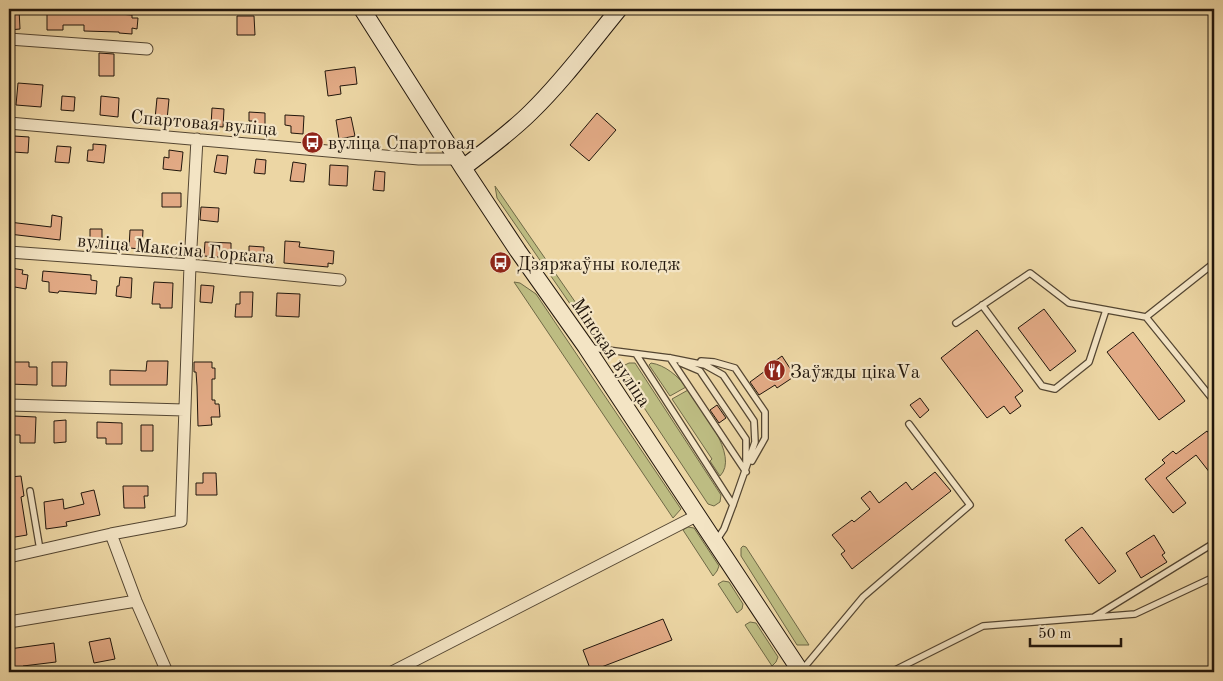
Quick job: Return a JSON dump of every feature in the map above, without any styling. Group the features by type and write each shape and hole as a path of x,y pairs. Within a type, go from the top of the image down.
{"street":[{"name":"Мінская вуліца","path":"362,9 518,251 586,347 800,672"},
{"path":"460,163 504,137 532,111 581,56 618,9"},
{"path":"9,40 147,49"},
{"name":"Спартовая вуліца","path":"9,124 460,163"},
{"path":"9,557 111,534 181,521 190,265 197,139"},
{"name":"вуліца Максіма Горкага","path":"9,252 190,265 340,280"},
{"path":"9,405 184,410"},
{"path":"392,672 696,516"},
{"path":"111,534 136,601 167,672"},
{"path":"9,622 136,601"}],"lane":[{"path":"1146,317 1214,263"},
{"path":"956,323 1030,273 1069,303 1146,317 1214,401"},
{"path":"982,305 1042,386 1055,389 1089,362 1106,310"},
{"path":"586,347 714,362 735,368 765,412 765,438 746,472"},
{"path":"636,354 733,505"},
{"path":"670,358 746,472"},
{"path":"670,358 705,364 723,375 754,421 755,442 746,472 724,528 715,542"},
{"path":"670,358 700,371 746,439 746,472"},
{"path":"800,672 863,597 970,505 909,424"},
{"path":"30,492 39,544"},
{"path":"1092,618 1214,543"},
{"path":"891,672 983,626 1134,614 1214,577"}],"shaded area":[{"path":"495,186 596,332 584,324 497,198"},
{"path":"514,282 520,283 536,294 681,509 673,518"},
{"path":"635,363 721,495 720,502 714,506 708,504 621,373 623,366"},
{"path":"651,363 671,372 686,387 670,396 649,365"},
{"path":"688,390 709,420 722,445 725,467 720,476 710,461 712,459 672,399"},
{"path":"688,527 694,528 719,566 713,576 683,530"},
{"path":"743,546 746,547 809,645 797,645 741,556 741,548"},
{"path":"723,581 729,582 743,604 742,609 737,613 718,584"},
{"path":"750,622 756,623 778,657 772,666 745,625"}],"building":[{"path":"9,9 19,9 20,29 9,30"},
{"path":"85,9 105,9 105,13 132,15 132,18 138,18 137,29 132,28 132,34 84,31 84,25 63,25 63,30 47,30 47,11 85,11"},
{"path":"237,16 254,16 255,35 237,35"},
{"path":"99,53 114,54 114,76 99,76"},
{"path":"355,67 357,84 340,86 341,94 328,96 325,71"},
{"path":"18,83 43,85 41,107 16,105"},
{"path":"62,96 75,97 74,111 61,110"},
{"path":"101,96 119,98 118,117 100,115"},
{"path":"157,98 169,99 167,120 155,119"},
{"path":"212,108 224,109 223,127 211,126"},
{"path":"249,112 265,113 265,129 253,129 253,121 249,121"},
{"path":"597,113 616,130 589,161 570,145"},
{"path":"285,115 304,116 303,134 291,133 291,126 285,125"},
{"path":"351,117 355,136 339,139 336,120"},
{"path":"14,136 29,137 28,153 13,152"},
{"path":"93,144 106,145 104,163 87,161 88,150 93,150"},
{"path":"57,146 71,147 69,163 55,162"},
{"path":"169,150 183,152 181,171 163,169 164,157 169,158"},
{"path":"217,155 228,156 226,174 214,172"},
{"path":"256,159 266,160 265,174 254,173"},
{"path":"293,162 306,164 304,182 290,181"},
{"path":"330,165 348,166 347,186 329,185"},
{"path":"375,171 385,172 384,191 373,190"},
{"path":"162,193 181,193 181,207 162,207"},
{"path":"201,207 219,208 218,222 200,220"},
{"path":"52,215 62,217 60,240 9,234 9,222 51,227"},
{"path":"90,229 102,229 102,245 90,245"},
{"path":"130,230 143,230 142,249 129,248"},
{"path":"285,241 300,242 299,247 334,251 333,264 328,263 328,267 284,263"},
{"path":"205,242 231,243 231,258 204,256"},
{"path":"249,246 264,247 263,262 253,261 253,256 249,256"},
{"path":"10,268 23,270 22,274 28,275 26,289 9,286"},
{"path":"43,271 91,275 91,280 97,281 96,294 49,292 49,282 42,281"},
{"path":"120,277 132,278 131,298 116,296"},
{"path":"154,282 173,283 172,308 160,308 160,304 152,304"},
{"path":"201,285 214,286 212,303 200,302"},
{"path":"240,292 253,292 252,317 235,317 236,304 240,304"},
{"path":"277,293 300,294 299,317 276,316"},
{"path":"1044,309 1076,351 1050,371 1018,328"},
{"path":"977,330 1023,391 1015,397 1021,406 1010,414 1004,406 987,418 941,358"},
{"path":"1133,332 1185,401 1159,420 1107,352"},
{"path":"782,356 795,376 777,388 775,385 759,395 750,382"},
{"path":"147,361 168,361 167,385 110,385 110,370 146,371"},
{"path":"13,362 29,362 29,367 37,367 37,385 9,384 9,369 13,370"},
{"path":"52,362 67,362 66,386 52,386"},
{"path":"194,362 212,362 212,368 215,368 215,379 212,379 212,400 215,400 215,404 219,404 220,417 211,417 212,425 198,426"},
{"path":"920,398 929,410 920,418 910,405"},
{"path":"717,405 726,418 719,423 710,410"},
{"path":"14,416 36,417 35,443 20,443 20,435 14,435"},
{"path":"66,420 66,442 54,443 54,421"},
{"path":"97,422 122,423 122,444 106,444 106,438 97,438"},
{"path":"141,425 153,425 153,451 141,451"},
{"path":"1207,431 1214,440 1214,478 1196,455 1166,478 1186,503 1173,513 1145,479 1165,463 1162,460 1173,451 1176,454"},
{"path":"935,472 951,491 852,569 841,554 845,551 832,535 852,520 854,522 870,509 861,498 870,491 879,503 906,482 912,490"},
{"path":"203,473 216,473 217,495 196,495 196,483 203,483"},
{"path":"21,476 24,496 21,497 27,535 9,538 9,477"},
{"path":"123,486 148,486 148,496 144,496 145,508 124,508"},
{"path":"94,490 100,515 66,522 67,526 46,529 44,502 63,499 64,509 84,504 81,493"},
{"path":"1082,527 1116,571 1099,584 1065,540"},
{"path":"1154,535 1165,553 1162,555 1167,562 1141,578 1126,553"},
{"path":"663,619 672,640 591,671 583,650"},
{"path":"110,638 115,659 94,663 89,642"},
{"path":"54,643 56,662 23,666 24,672 9,672 9,649"}],"place":[{"name":"вуліца Спартовая","path":"312,142"},
{"name":"Дзяржаўны коледж","path":"501,263"},
{"name":"Заўжды цікаVа","path":"774,371"}]}
